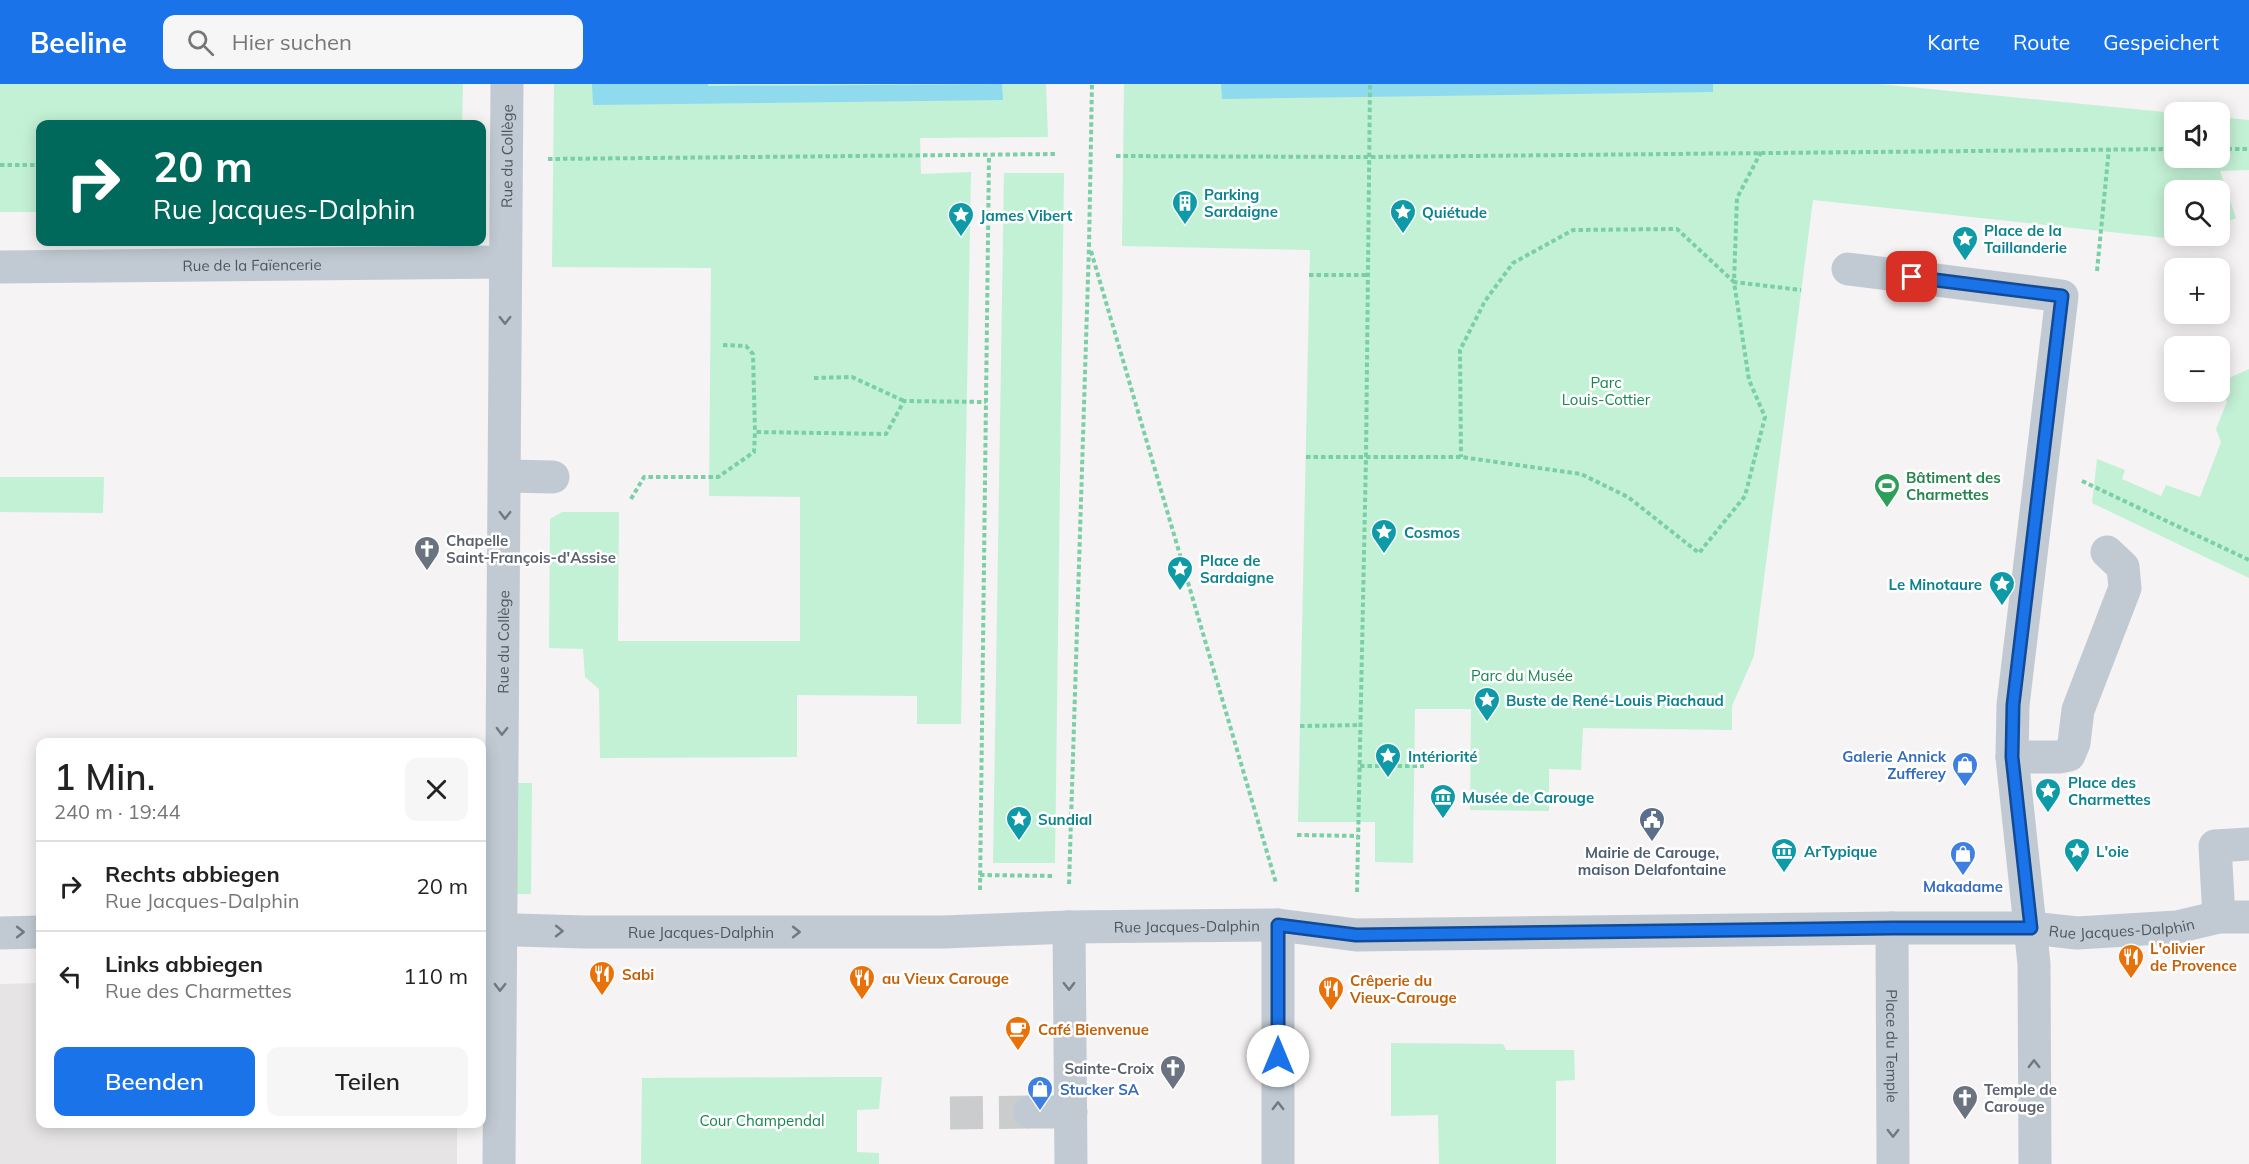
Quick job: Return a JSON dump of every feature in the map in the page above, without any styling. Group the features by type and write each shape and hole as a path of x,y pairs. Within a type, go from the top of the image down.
{"street":[{"name":"Rue du Collège","path":"499,1164 491,929 505,476 507,84"},
{"name":"Rue de la Faïencerie","path":"0,267 505,262"},
{"path":"1848,269 2062,296 2013,705 2012,757 2034,964 2035,1164"},
{"path":"505,476 553,477"},
{"path":"2012,757 2059,758 2069,755 2074,743 2082,700 2125,588 2123,567 2108,552"},
{"path":"2234,917 2216,846 2249,844"},
{"name":"Rue Jacques-Dalphin","path":"491,929 585,932 944,933 1069,927 1278,925 1356,935 1892,928 2031,928 2077,933 2177,927 2234,917"},
{"path":"1278,925 1278,1164"},
{"path":"1069,927 1071,1164"},
{"name":"Place du Temple","path":"1892,928 1893,1164"},
{"path":"0,933 36,932"},
{"path":"1030,1112 1071,1112"}],"path":[{"path":"1069,891 1092,84"},
{"path":"1356,935 1366,457 1370,84"},
{"path":"2062,296 2095,289 2109,148"},
{"path":"1116,156 1368,157 2164,149"},
{"path":"2230,149 2249,149"},
{"path":"1306,457 1461,458 1581,474 1628,497 1699,553 1745,496 1765,417 1749,380 1734,282 1737,198 1761,152"},
{"path":"544,159 1057,154"},
{"path":"980,930 989,156"},
{"path":"0,165 36,165"},
{"path":"1461,458 1460,350 1485,301 1513,263 1573,230 1677,229 1734,282 1801,290"},
{"path":"1089,246 1278,889"},
{"path":"1309,275 1367,275"},
{"path":"631,499 644,477 718,477 754,452 753,354 746,346 723,345"},
{"path":"814,378 852,377 904,401 986,402"},
{"path":"754,432 886,434 904,401"},
{"path":"2042,462 2249,560"},
{"path":"1300,726 1361,725"},
{"path":"1360,766 1424,766"},
{"path":"1297,835 1358,836"},
{"path":"980,875 1054,876"}],"shaded area":[{"path":"36,983 36,1128 457,1128 457,1164 0,1164 0,984"}],"green space":[{"path":"0,84 463,84 462,120 36,120 36,212 0,212"},
{"path":"554,84 1046,84 1048,137 920,138 921,174 971,172 961,724 917,724 917,696 797,695 797,757 600,758 599,689 585,677 583,649 549,648 550,519 562,512 619,512 618,641 800,641 800,497 709,496 711,268 552,267"},
{"path":"1124,84 1879,84 2164,112 2164,168 2230,168 2230,118 2249,120 2249,170 2220,171 2223,180 2164,180 2164,238 1813,200 1754,656 1732,706 1732,730 1583,728 1581,770 1549,769 1549,811 1470,810 1471,709 1415,709 1413,863 1375,862 1375,822 1298,822 1310,250 1122,246"},
{"path":"1004,173 1064,173 1055,863 993,863"},
{"path":"2230,200 2236,218 2230,221"},
{"path":"2249,369 2249,578 2092,503 2097,459 2125,470 2122,479 2161,496 2166,485 2200,497 2221,442 2216,429 2227,402 2230,402 2230,378"},
{"path":"0,477 104,477 103,513 0,512"},
{"path":"517,783 532,783 531,894 516,894"},
{"path":"1391,1043 1503,1044 1506,1050 1574,1050 1575,1080 1556,1081 1556,1164 1439,1164 1438,1115 1391,1116"},
{"name":"Cour Champendal","path":"882,1077 879,1109 857,1110 857,1152 879,1153 879,1164 641,1164 642,1078"}],"water":[{"path":"592,84 708,84 708,86 1002,84 1003,100 593,105"},
{"path":"1221,84 1713,84 1713,92 1222,99"}],"tunnel":[{"path":"950,1113 1030,1112"}],"place":[{"name":"Parking Sardaigne","path":"1185,226"},
{"name":"Quiétude","path":"1403,235"},
{"name":"James Vibert","path":"961,238"},
{"name":"Place de la Taillanderie","path":"1965,262"},
{"name":"Bâtiment des Charmettes","path":"1887,509"},
{"name":"Cosmos","path":"1384,555"},
{"name":"Chapelle Saint-François-d'Assise","path":"427,572"},
{"name":"Place de Sardaigne","path":"1180,592"},
{"name":"Le Minotaure","path":"2002,607"},
{"name":"Buste de René-Louis Piachaud","path":"1487,723"},
{"name":"Intériorité","path":"1388,779"},
{"name":"Galerie Annick Zufferey","path":"1965,788"},
{"name":"Place des Charmettes","path":"2048,814"},
{"name":"Musée de Carouge","path":"1443,820"},
{"name":"Sundial","path":"1019,842"},
{"name":"Mairie de Carouge, maison Delafontaine","path":"1652,843"},
{"name":"ArTypique","path":"1784,874"},
{"name":"L'oie","path":"2077,874"},
{"name":"Makadame","path":"1963,877"},
{"name":"L'olivier de Provence","path":"2131,980"},
{"name":"Sabi","path":"602,997"},
{"name":"au Vieux Carouge","path":"862,1001"},
{"name":"Crêperie du Vieux-Carouge","path":"1331,1012"},
{"name":"Café Bienvenue","path":"1018,1052"},
{"name":"Sainte-Croix","path":"1173,1091"},
{"name":"Stucker SA","path":"1040,1112"},
{"name":"Temple de Carouge","path":"1965,1121"}],"route":[{"path":"1278,1056 1278,925 1356,935 2031,928 2012,757 2013,705 2062,296 1912,277"}],"park label":[{"name":"Parc Louis-Cottier","path":"1606,390"},
{"name":"Parc du Musée","path":"1522,675"}]}
